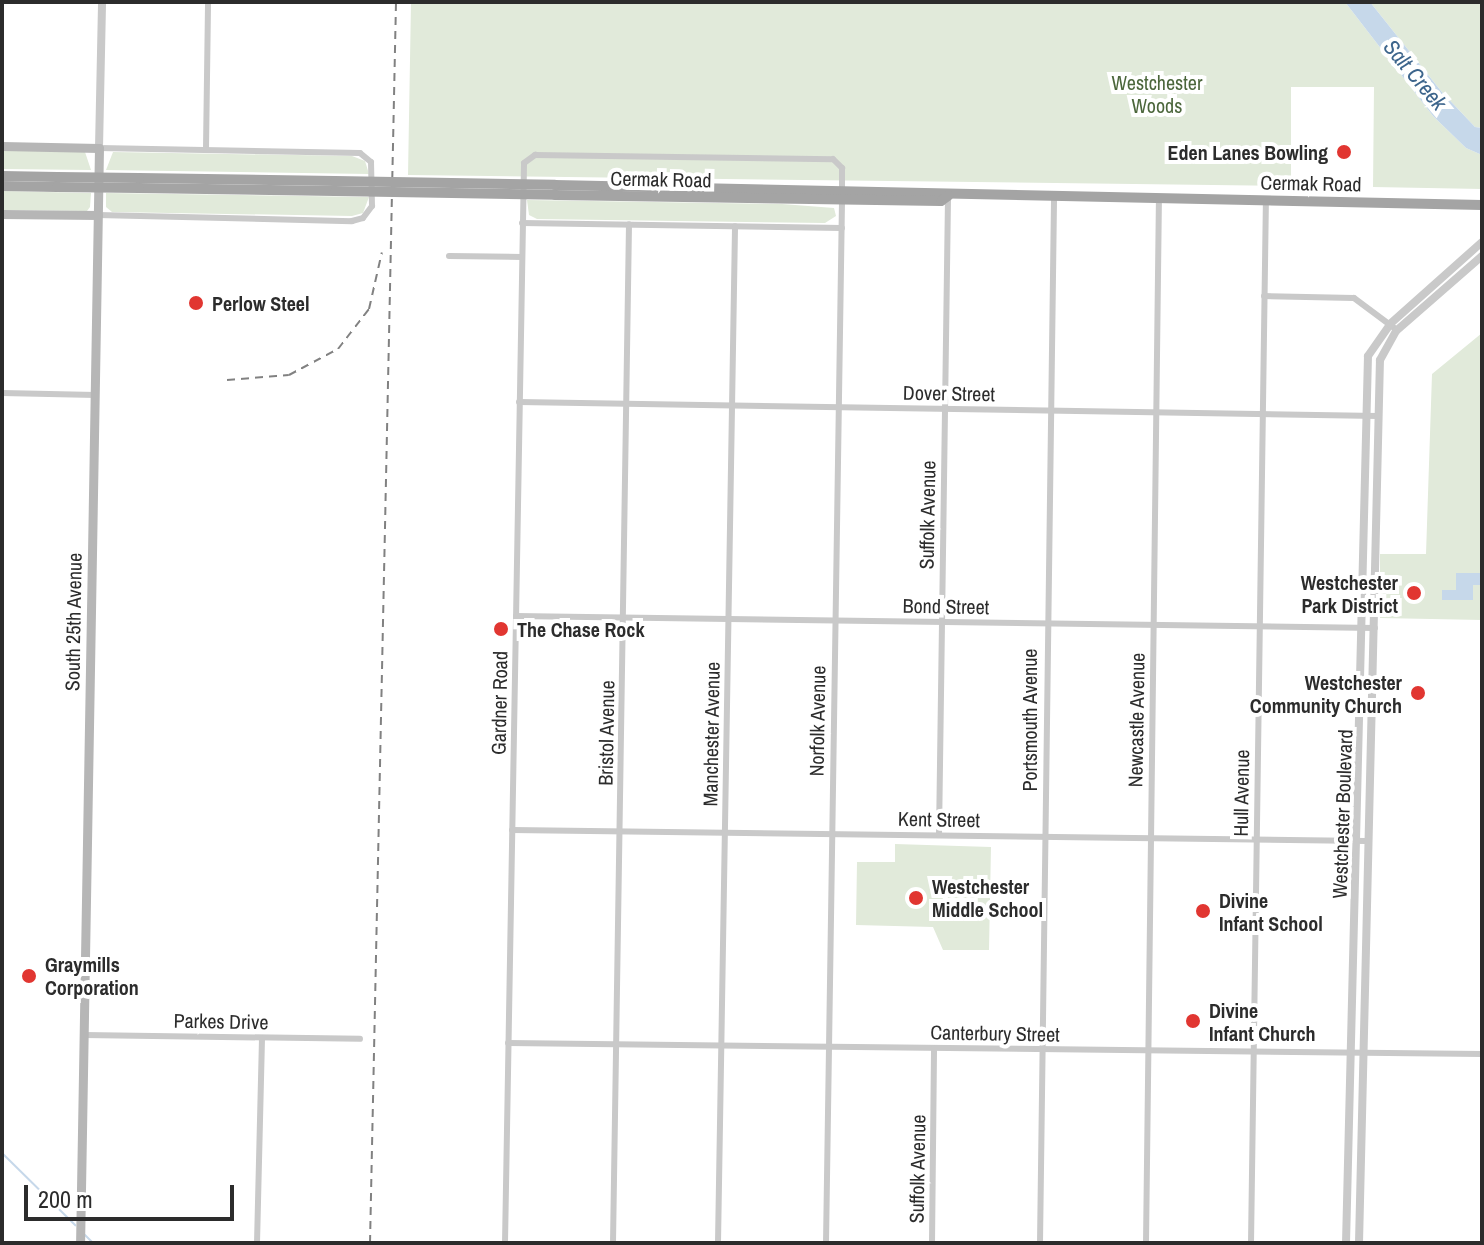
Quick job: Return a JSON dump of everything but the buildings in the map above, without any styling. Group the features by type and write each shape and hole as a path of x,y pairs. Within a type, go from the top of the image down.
{"main road":[{"path":"2,146 99,148"},
{"name":"South 25th Avenue","path":"80,1243 99,148"},
{"name":"Cermak Road","path":"2,176 57,182"},
{"name":"Cermak Road","path":"2,186 57,182 139,183 842,194 941,201 948,196 1482,205"},
{"path":"2,214 98,215"}],"street":[{"name":"South 25th Avenue","path":"99,148 102,2"},
{"path":"206,149 208,2"},
{"path":"98,215 352,221 363,218 372,206 372,168 360,153 99,148"},
{"name":"Cermak Road","path":"524,163 535,155 833,159 842,168 842,194"},
{"name":"Gardner Road","path":"505,1243 524,163"},
{"name":"Norfolk Avenue","path":"826,1243 842,194"},
{"name":"Suffolk Avenue","path":"939,835 948,196"},
{"name":"Portsmouth Avenue","path":"1040,1243 1054,197"},
{"name":"Newcastle Avenue","path":"1146,1243 1159,198"},
{"name":"Hull Avenue","path":"1251,1243 1266,200"},
{"path":"522,223 842,228"},
{"name":"Bristol Avenue","path":"613,1243 629,224"},
{"name":"Manchester Avenue","path":"718,1243 735,226"},
{"name":"Westchester Boulevard","path":"1346,1243 1361,840 1368,356 1393,327 1482,242"},
{"path":"449,256 522,257"},
{"name":"Westchester Boulevard","path":"1359,1243 1365,1054 1361,840 1375,628 1380,360 1393,327 1482,256"},
{"path":"1264,296 1354,298 1393,327"},
{"path":"2,393 96,395"},
{"name":"Dover Street","path":"519,402 1378,416"},
{"name":"Bond Street","path":"516,616 1375,628"},
{"name":"Kent Street","path":"512,830 1361,840"},
{"name":"Parkes Drive","path":"82,1035 360,1039"},
{"path":"257,1243 262,1038"},
{"name":"Canterbury Street","path":"508,1043 1482,1054"},
{"name":"Suffolk Avenue","path":"932,1243 934,1048"}],"green space":[{"name":"Westchester Woods","path":"411,2 1345,2 1433,116 1466,148 1482,155 1482,189 1373,187 1374,87 1291,87 1291,186 408,175"},
{"path":"1370,2 1482,2 1482,128 1475,127 1441,91"},
{"path":"2,150 85,152 91,170 2,169"},
{"path":"113,152 352,156 365,161 369,174 106,170"},
{"path":"2,191 91,193 90,207 87,211 2,210"},
{"path":"106,193 369,197 363,213 352,216 112,212 106,207"},
{"path":"527,200 782,204 834,208 836,216 825,223 537,219 529,215"},
{"path":"1482,333 1482,620 1380,618 1380,554 1426,554 1432,374"},
{"path":"895,844 991,847 989,950 943,950 933,927 856,925 857,862 895,862"}],"water":[{"name":"Salt Creek","path":"1345,2 1370,2 1441,91 1475,127 1482,128 1482,155 1466,148 1433,116"},
{"path":"1456,573 1482,573 1482,585 1473,585 1473,600 1442,600 1442,590 1456,590"}],"waterway":[{"path":"2,1153 75,1225"},
{"path":"85,1235 93,1243"}],"railway":[{"path":"370,1243 396,2"},
{"path":"227,380 289,375 338,349 369,309 382,252"}],"place":[{"name":"Eden Lanes Bowling","path":"1344,152"},
{"name":"Perlow Steel","path":"196,303"},
{"name":"Westchester Park District","path":"1414,593"},
{"name":"The Chase Rock","path":"501,629"},
{"name":"Westchester Community Church","path":"1418,693"},
{"name":"Westchester Middle School","path":"916,898"},
{"name":"Divine Infant School","path":"1203,911"},
{"name":"Graymills Corporation","path":"29,976"},
{"name":"Divine Infant Church","path":"1193,1021"}]}
